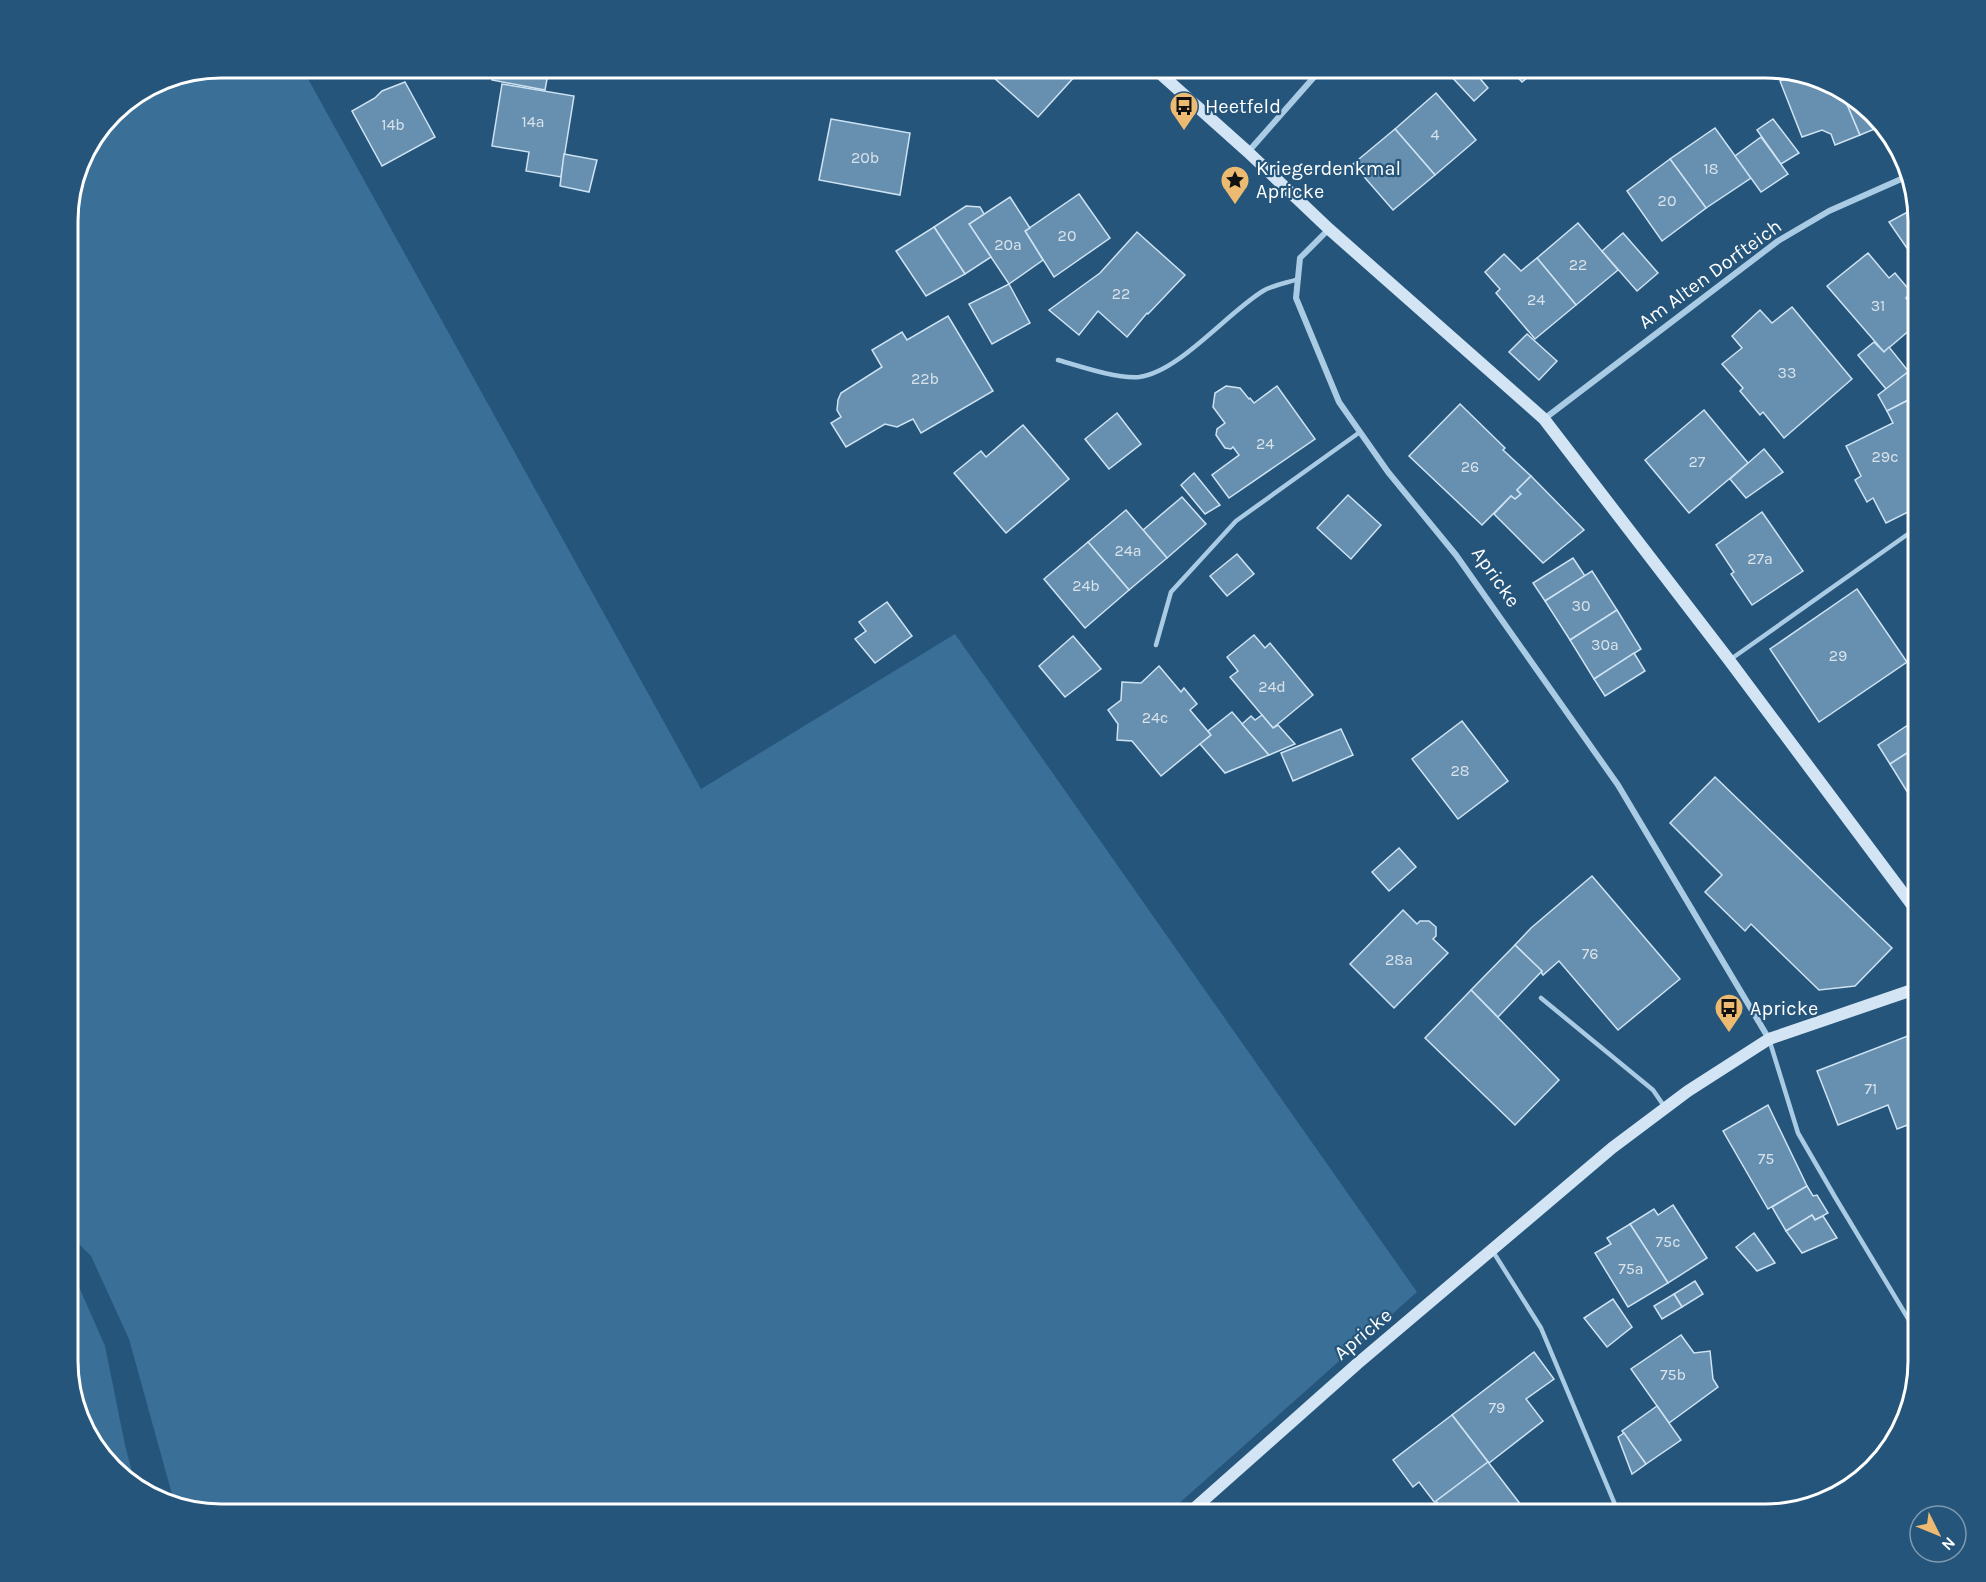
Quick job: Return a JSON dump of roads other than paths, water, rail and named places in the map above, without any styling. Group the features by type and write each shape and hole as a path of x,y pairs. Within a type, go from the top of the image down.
{"street":[{"path":"1165,78 1329,229 1544,419 1729,660 1908,900"},
{"path":"1248,152 1313,78"},
{"name":"Am Alten Dorfteich","path":"1544,419 1778,241 1829,212 1902,180"},
{"name":"Apricke","path":"1329,229 1300,258 1296,298 1340,402 1388,472 1456,555 1618,785 1769,1039"},
{"name":"Apricke","path":"1200,1504 1357,1364 1612,1148 1688,1091 1769,1039 1908,991"}],"lane":[{"path":"1058,360 1107,373 1137,377 1158,372 1180,358 1265,289 1298,279"},
{"path":"1156,645 1171,592 1236,521 1360,432"},
{"path":"1729,660 1908,534"},
{"path":"1541,998 1653,1090 1665,1108"},
{"name":"Apricke","path":"1769,1039 1798,1132 1834,1197 1908,1319"},
{"path":"1492,1250 1541,1328 1614,1504"}],"place":[{"name":"Heetfeld","path":"1184,132"},
{"name":"Kriegerdenkmal Apricke","path":"1235,206"},
{"name":"Apricke","path":"1729,1034"}]}
